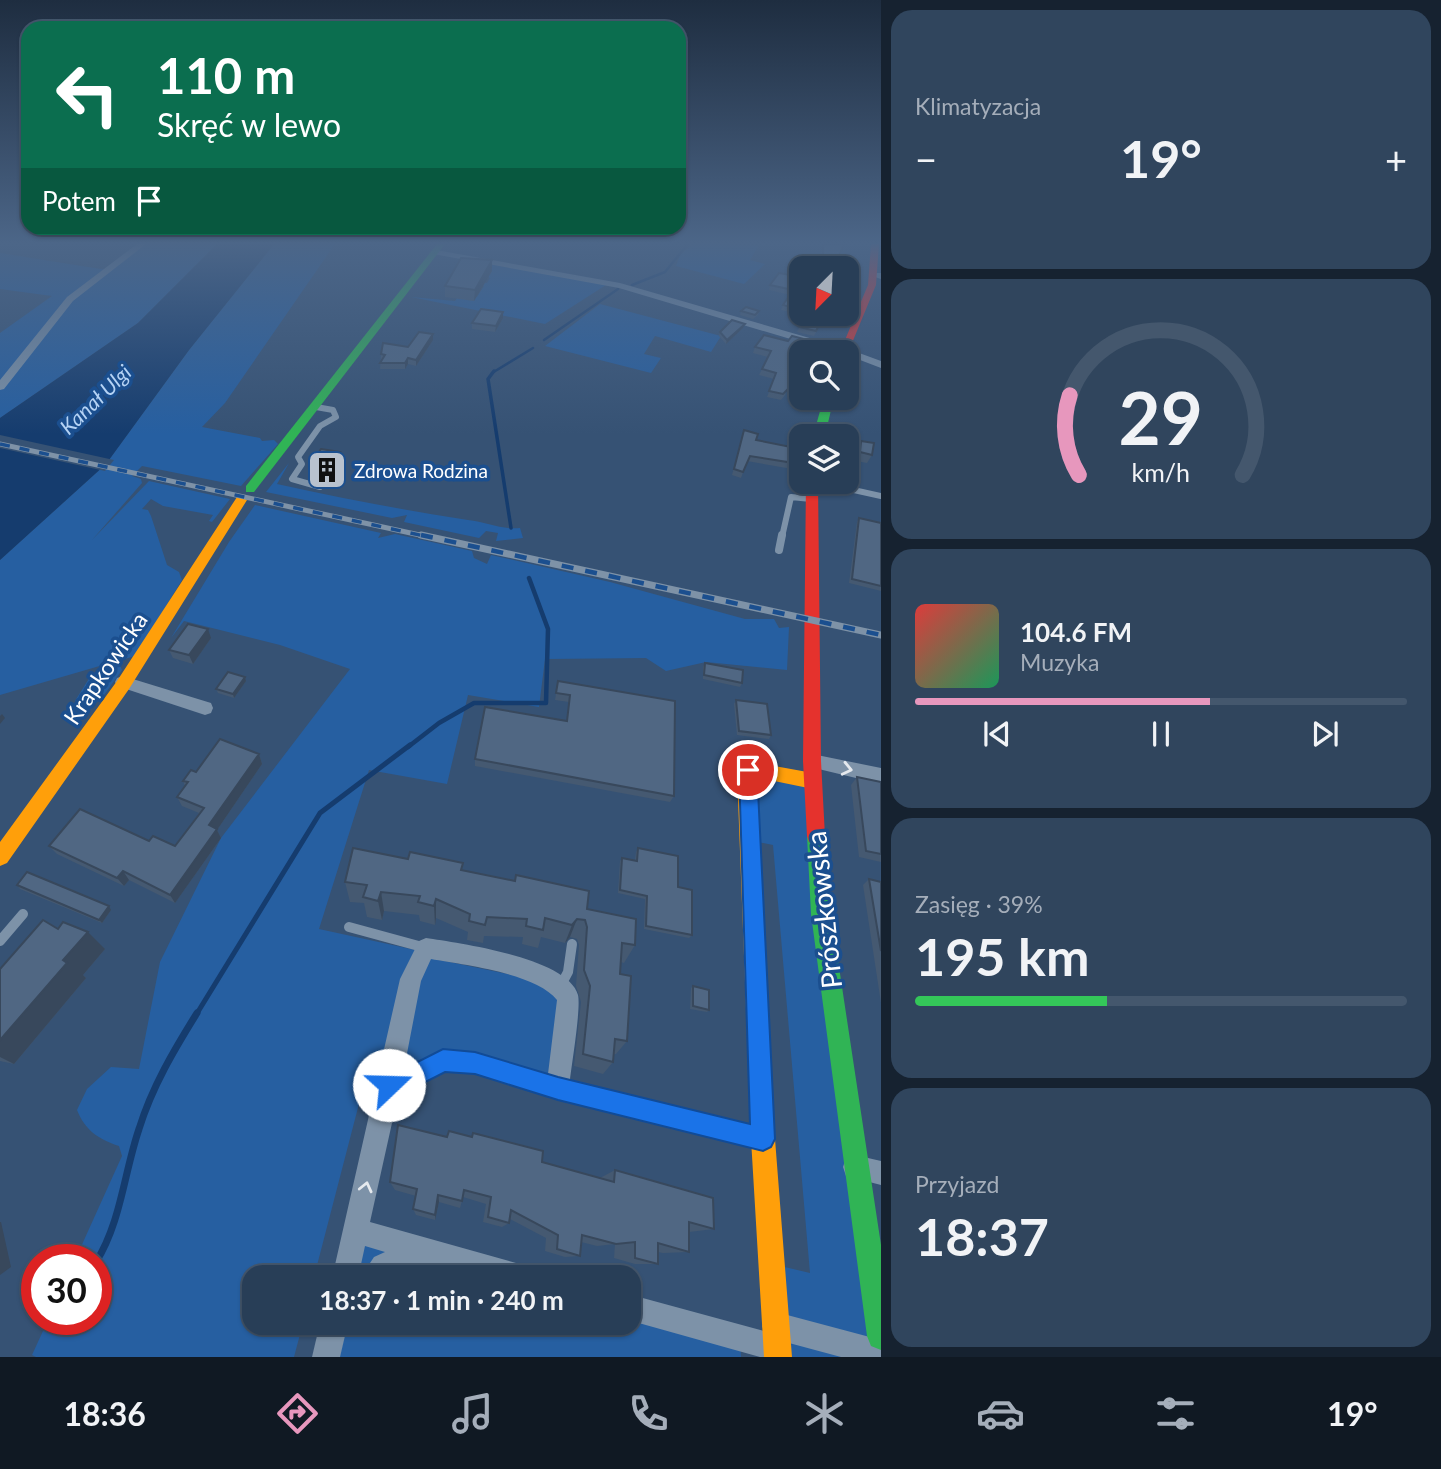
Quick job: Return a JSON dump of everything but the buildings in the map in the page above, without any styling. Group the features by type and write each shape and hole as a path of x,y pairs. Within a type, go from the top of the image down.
{"street":[{"path":"0,387 63,307"},
{"name":"Krapkowicka","path":"0,857 53,786 170,614 217,532 397,307"},
{"path":"694,307 805,340"},
{"path":"851,340 865,307"},
{"path":"859,357 881,365"},
{"name":"Prószkowska","path":"812,494 812,761 821,914 881,1336"},
{"path":"123,682 205,708"},
{"path":"812,761 881,776"},
{"path":"777,1344 763,1139 746,773 752,769 813,781"},
{"path":"348,1265 411,979 426,948 507,965 561,985 568,997 558,1088"},
{"path":"388,1089 443,1061 475,1063 558,1088 763,1139"},
{"path":"855,1167 881,1173"},
{"path":"355,1231 476,1265"},
{"path":"385,1265 422,1250"},
{"path":"641,1310 777,1344 881,1354"},
{"path":"326,1357 332,1335"}],"lane":[{"path":"316,407 333,411 336,417 318,428 298,457 302,464 292,480 320,487"},
{"path":"859,491 881,496"},
{"path":"779,550 791,497 811,499"},
{"path":"0,941 23,914"},
{"path":"349,927 426,948"},
{"path":"561,985 568,972 572,944"}],"shaded area":[{"path":"36,307 154,307 138,323 0,418 0,333"},
{"path":"223,307 291,307 225,403 202,427 260,438 262,441 274,440 278,444 241,486 142,466 132,476 141,479 142,483 92,540 149,481 230,499 212,522 209,521 213,515 163,506 151,499 142,509 148,510 151,516 167,565 179,572 182,580 135,656 118,661 122,670 102,698 92,706 81,706 75,701 90,677 103,665 0,695 0,560 106,464"},
{"path":"462,307 571,307 545,324"},
{"path":"596,307 613,307 721,336 711,352 655,336 644,354 661,358 651,373 545,346"},
{"path":"289,463 277,484 500,527 520,528 523,538 496,541 498,533 486,531 479,538 404,522 407,515 392,518 266,492"},
{"path":"255,505 381,533 378,538 395,534 472,551 474,558 487,564 491,555 610,582 745,619 774,619 779,628 789,627 787,670 706,662 666,671 646,658 545,659 539,707 468,695 447,784 369,770 319,929 420,951 440,960 561,985 558,1089 443,1061 386,1101 361,1096 317,1265 242,1265 242,1335 300,1335 294,1357 36,1357 32,1355 41,1335 112,1335 112,1244 82,1244 122,1156 119,1146 93,1133 77,1110 87,1089 111,1067 139,1069 160,962 221,838 350,669 280,645 184,621 171,638 229,542"},
{"path":"748,770 813,781 881,1357 778,1357 772,1264 810,1273 773,845 749,840"},
{"path":"356,1231 477,1265 348,1265"},
{"path":"641,1310 740,1337 741,1357 326,1357 331,1335 641,1335"}],"water":[{"name":"Kanał Ulgi","path":"154,307 223,307 106,464 0,560 0,418 138,323"}],"pier":[{"path":"0,435 114,460 105,471 0,448"}],"waterway":[{"path":"544,340 591,307"},
{"path":"493,372 533,348"},
{"path":"493,372 488,379 511,528"},
{"path":"408,747 439,723 474,703 546,703 548,629 529,578"},
{"path":"196,1015 320,813 410,745"},
{"path":"105,1244 144,1113 172,1055 197,1013"}],"railway":[{"path":"0,444 429,537"},
{"path":"421,535 881,635"}],"traffic: fast":[{"path":"250,489 392,307"},
{"path":"822,424 826,410"},
{"path":"816,836 821,914 881,1336"}],"traffic: slow":[{"path":"0,857 123,685 241,500"},
{"path":"778,1357 763,1139 746,773 753,769 813,781"}],"traffic: jam":[{"path":"850,340 863,307"},
{"path":"812,494 812,761 816,836"}],"place":[{"name":"Zdrowa Rodzina","path":"327,470"}],"route":[{"path":"389,1085 388,1089 443,1061 475,1063 558,1088 763,1139 746,773 748,770"}]}
